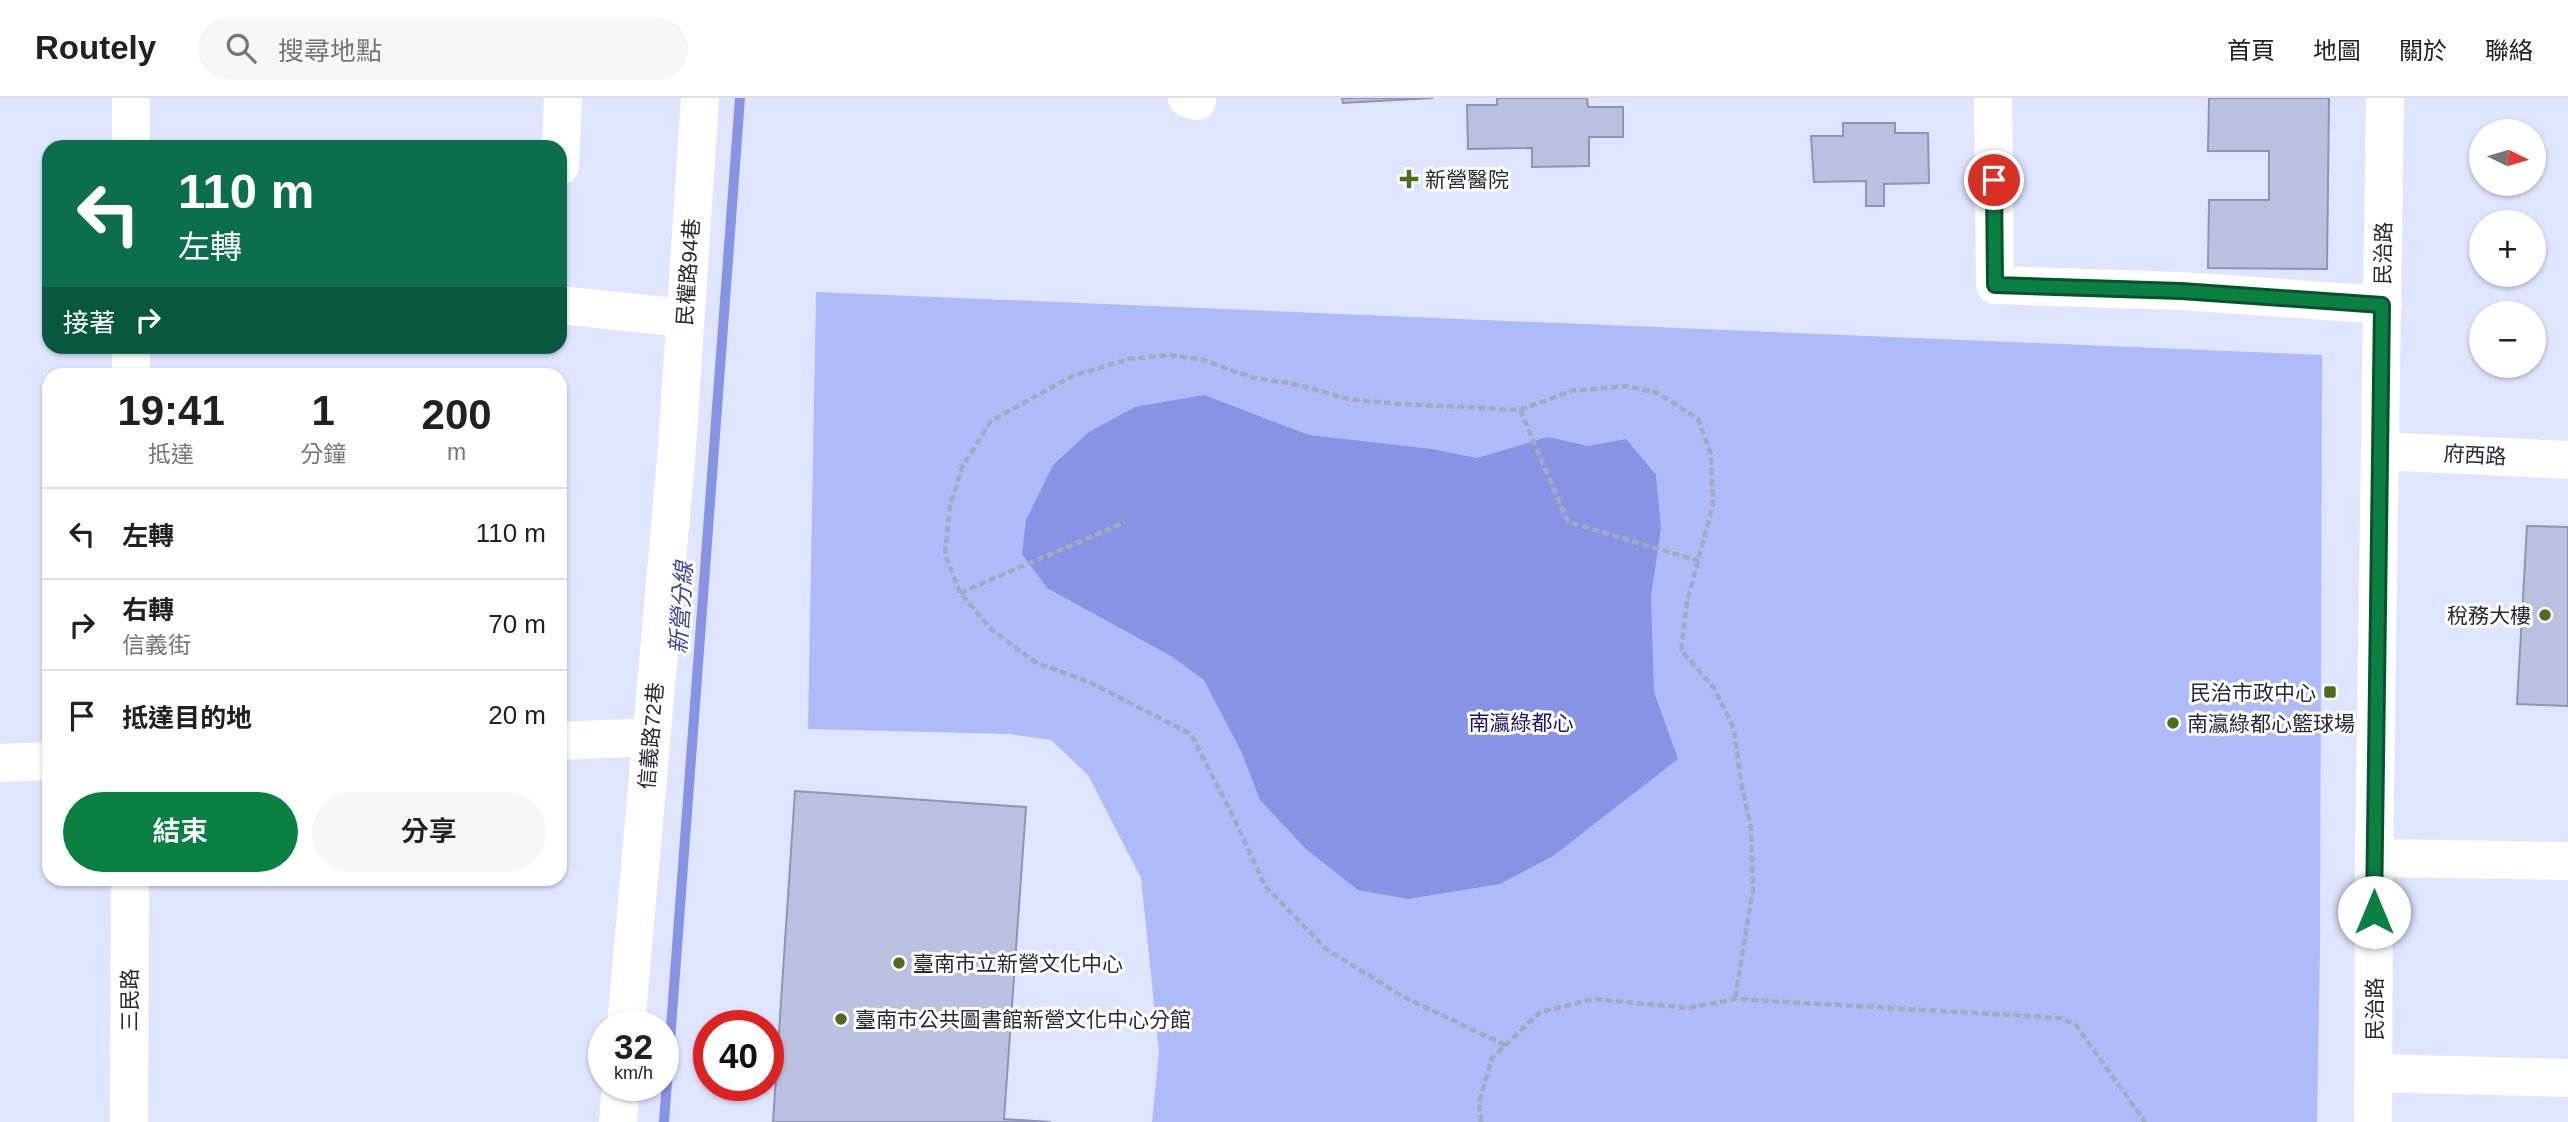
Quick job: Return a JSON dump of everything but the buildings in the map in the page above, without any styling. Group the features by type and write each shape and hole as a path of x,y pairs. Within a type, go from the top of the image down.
{"street":[{"path":"131,98 131,140"},
{"path":"561,140 563,98"},
{"name":"民權路94巷","path":"677,447 700,98"},
{"path":"1993,98 1995,285 2181,291 2382,305"},
{"name":"民治路","path":"2373,1122 2385,98"},
{"path":"567,306 684,318"},
{"name":"信義路72巷","path":"627,1010 677,447"},
{"name":"府西路","path":"2381,451 2568,460"},
{"path":"567,741 651,737"},
{"path":"0,763 42,761"},
{"path":"2374,858 2568,861"},
{"name":"三民路","path":"129,1122 130,886"},
{"path":"2374,1073 2568,1078"},
{"path":"618,1122 620,1101"}],"path":[{"path":"1505,1045 1404,997 1326,949 1265,886 1191,734 1091,682 1035,662 990,629 960,593 945,554 950,506 962,467 990,421 1072,376 1129,359 1170,355 1204,360 1250,377 1298,385 1348,399 1520,410 1572,391 1627,386 1658,393 1698,419 1712,454 1713,504 1687,602 1681,650 1714,688 1734,729 1741,783 1751,827 1753,889 1735,999"},
{"path":"1520,410 1568,522 1699,561"},
{"path":"960,593 1125,522"},
{"path":"1481,1122 1479,1102 1492,1058 1540,1012 1594,999 1688,1008 1735,999 2061,1018 2076,1025 2145,1122"}],"green space":[{"name":"南瀛綠都心","path":"816,292 2322,355 2317,1122 1152,1122 1159,1052 1141,878 1088,775 1051,740 1010,734 808,729"}],"shaded area":[{"path":"1204,395 1309,435 1432,449 1477,458 1548,437 1588,446 1626,439 1656,475 1661,528 1651,597 1654,692 1678,759 1553,856 1500,884 1408,899 1358,890 1306,849 1260,800 1242,753 1204,680 1171,656 1047,588 1022,554 1026,520 1053,465 1089,432 1135,407"}],"waterway":[{"name":"新營分線","path":"664,1122 740,98"}],"place":[{"name":"新營醫院","path":"1409,179"},
{"name":"稅務大樓","path":"2545,615"},
{"name":"民治市政中心","path":"2330,692"},
{"name":"南瀛綠都心籃球場","path":"2173,723"},
{"name":"臺南市立新營文化中心","path":"899,963"},
{"name":"臺南市公共圖書館新營文化中心分館","path":"841,1019"}],"route":[{"path":"1994,180 1995,285 2181,291 2382,305 2374,912"}]}
